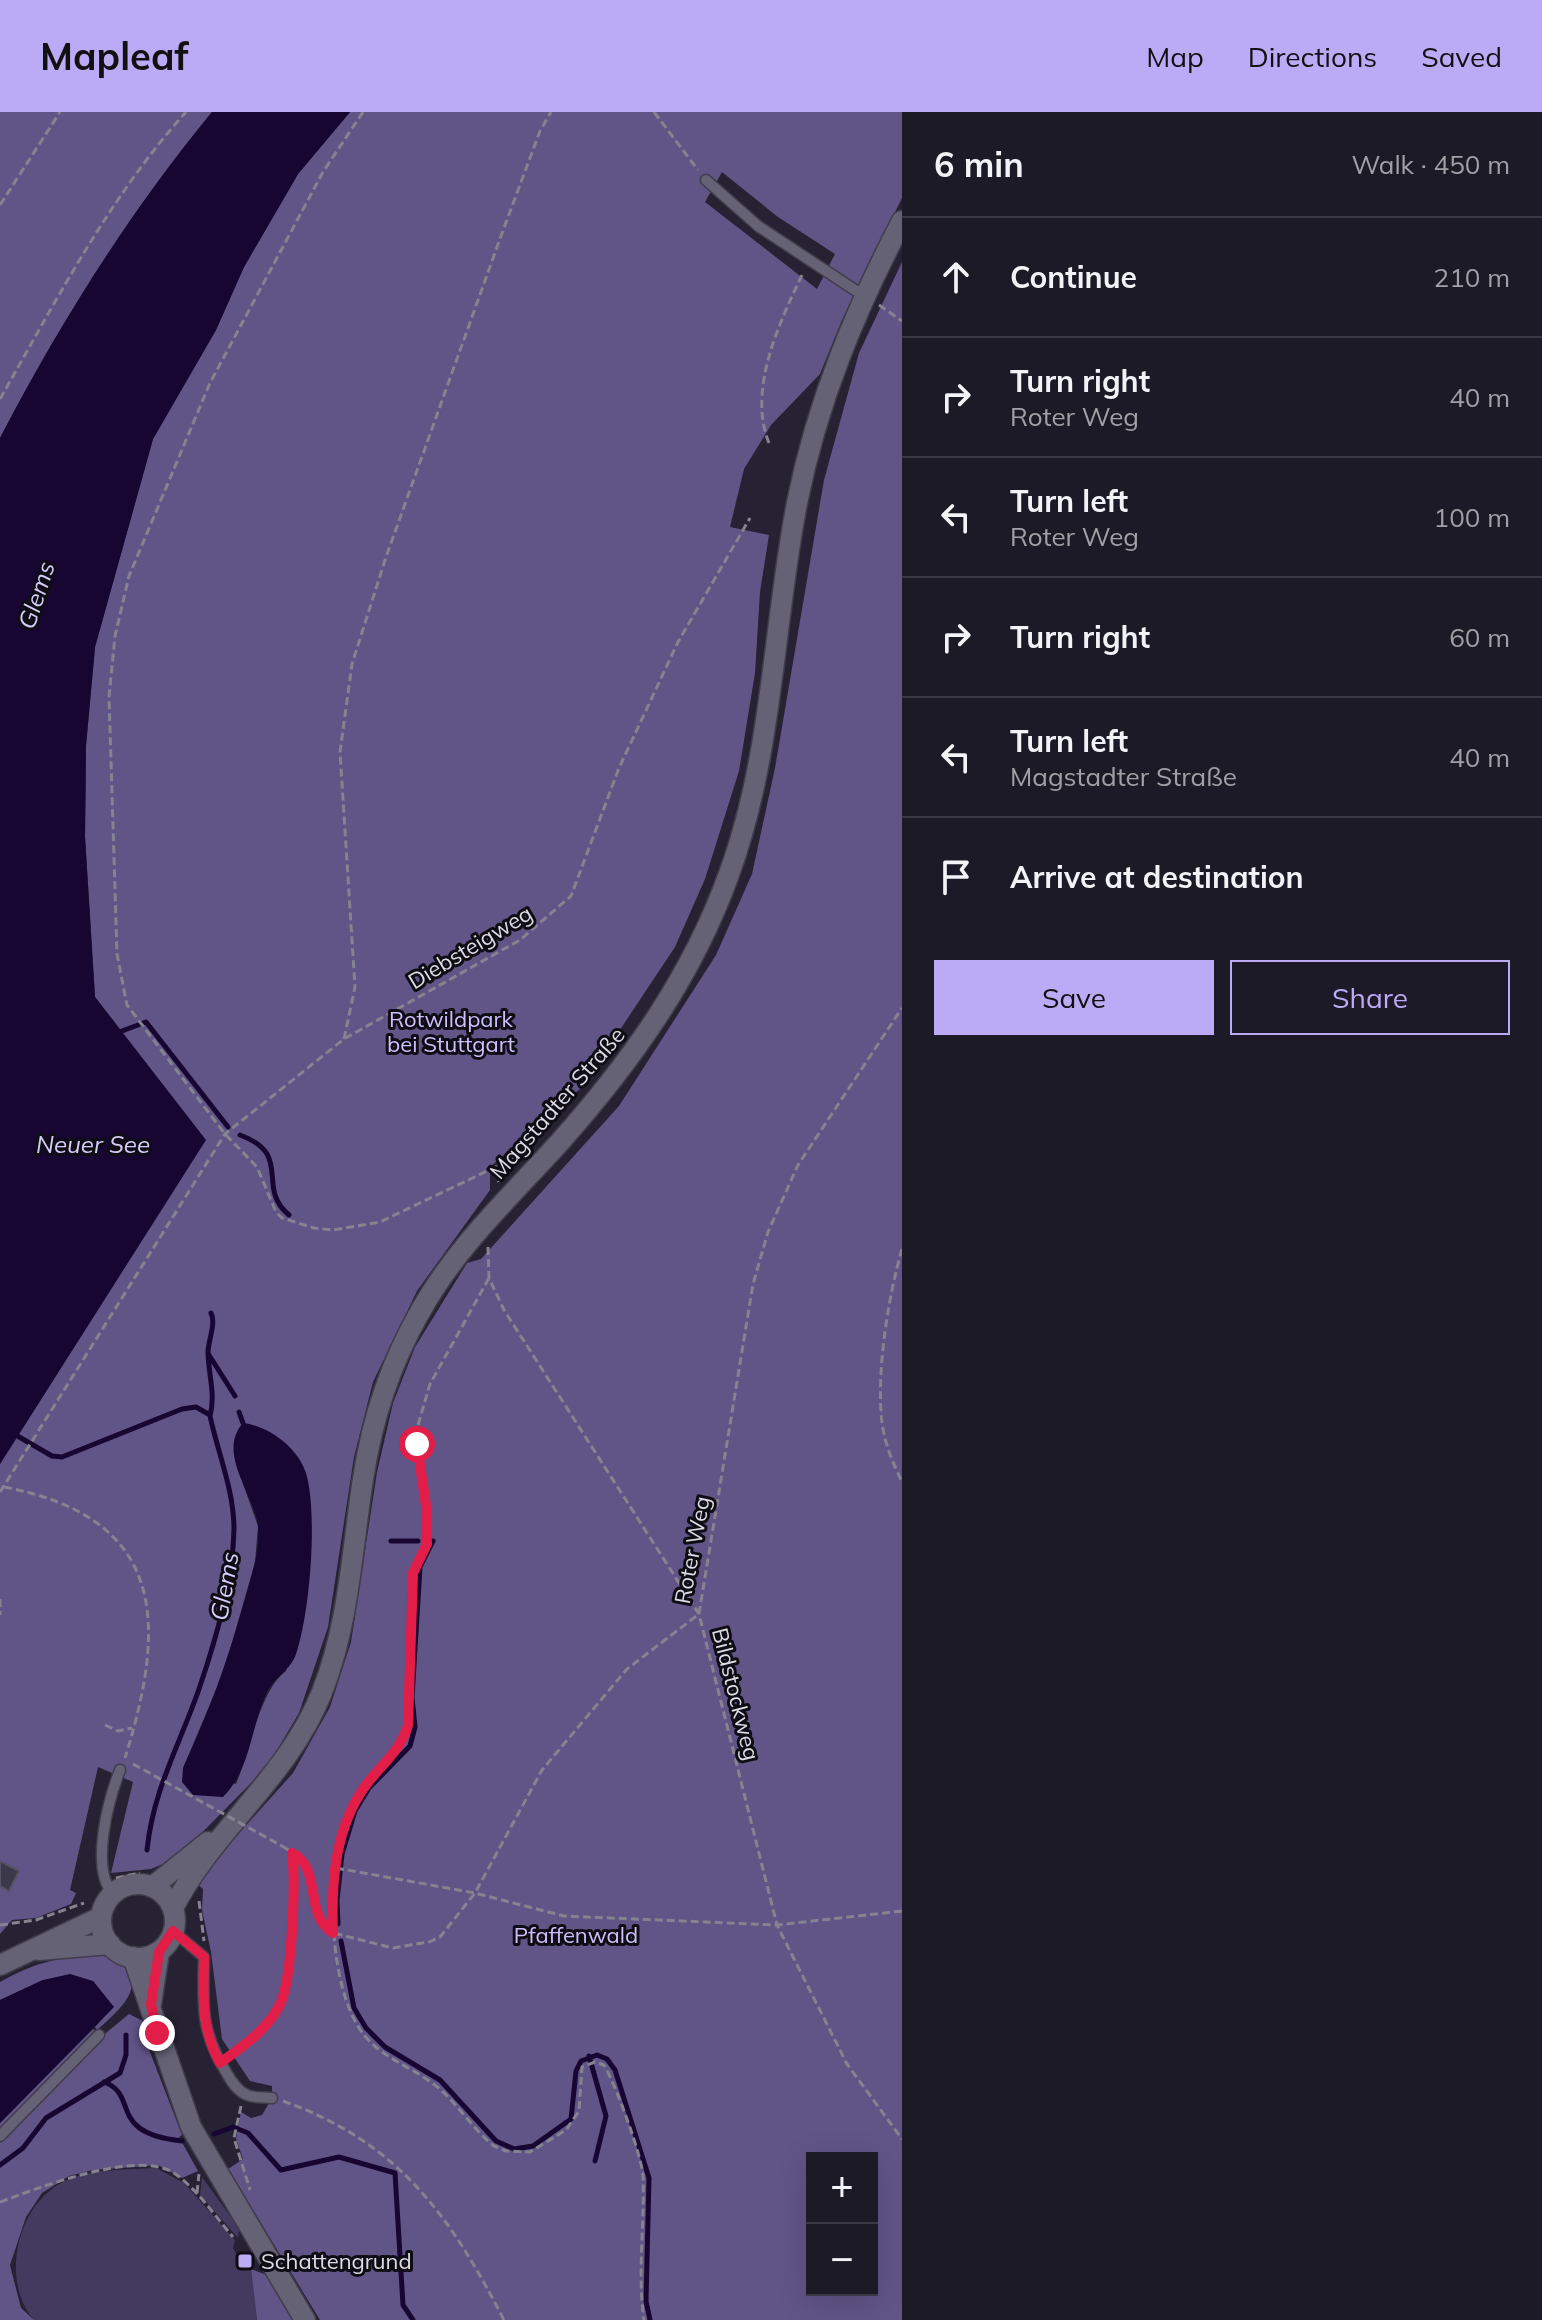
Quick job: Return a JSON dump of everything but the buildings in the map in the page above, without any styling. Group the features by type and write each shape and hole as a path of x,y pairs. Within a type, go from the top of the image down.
{"main road":[{"name":"Magstadter Straße","path":"173,1908 188,1883 287,1759 324,1689 348,1594 370,1441 385,1389 409,1331 455,1258 594,1103 636,1050 692,960 720,896 757,776 771,696 787,563 807,455 822,403 872,301 902,221"},
{"name":"Magstadter Straße","path":"152,1887 248,1807"},
{"path":"0,1965 35,1950 131,1885 152,1887 161,1892 173,1908 173,1931 159,1952 151,2004"},
{"path":"104,1904 110,1944"},
{"path":"35,1950 110,1944 133,1957 159,1952"},
{"path":"133,1957 141,1988 151,2004 165,2058 191,2127 257,2244 305,2320"}],"lane":[{"path":"706,180 758,226 808,262 872,301"},
{"path":"104,1904 100,1853 122,1764"},
{"path":"173,1931 204,1957 203,2003 207,2039 220,2063 234,2085 246,2095 272,2098"},
{"path":"0,2136 99,2035"}],"path":[{"path":"0,205 60,112"},
{"path":"0,399 63,288 153,148 186,112"},
{"path":"363,112 323,172 210,383 129,576 115,636 109,697 117,954 127,1005 225,1134 257,1167 276,1212 290,1221 333,1230 380,1222 493,1170"},
{"path":"344,1039 355,987 340,752 352,664 485,280 540,131 551,112"},
{"path":"654,112 706,180"},
{"path":"769,443 761,423 764,385 783,314 808,262"},
{"path":"872,301 902,321"},
{"name":"Diebsteigweg","path":"0,1492 225,1134 344,1039 520,940 571,896 619,768 678,642 750,518"},
{"name":"Roter Weg","path":"333,1933 393,1948 440,1937 475,1893 542,1770 627,1669 699,1614 753,1284 768,1232 798,1165 902,1008"},
{"path":"902,1249 891,1305 882,1421 888,1453 902,1482"},
{"name":"Bildstockweg","path":"335,1867 351,1811 365,1786 403,1743 408,1725 413,1573 427,1544 418,1425 430,1384 489,1278 546,1377 699,1614 777,1925 847,2064 902,2139"},
{"path":"4,1487 38,1494 92,1519 114,1536 133,1561 144,1583 150,1611 132,1728 122,1764"},
{"path":"0,1599 0,1615"},
{"path":"105,1725 118,1731 132,1728"},
{"path":"133,1764 292,1853 309,1869 316,1911 333,1933"},
{"path":"220,2063 247,2043 281,2002 287,1979 292,1853"},
{"path":"644,2320 640,2297 642,2167 612,2078 604,2065 595,2062 580,2071 579,2111 566,2130 530,2152 506,2151 494,2146 435,2085 386,2055 365,2036 350,2014 333,1933 335,1867 475,1893 564,1916 777,1925 902,1911"},
{"path":"0,1925 104,1904"},
{"path":"272,2098 341,2124 372,2144 403,2171 451,2228 504,2320"},
{"path":"237,2155 234,2138 239,2111"},
{"path":"0,2202 92,2172 157,2166 172,2172 197,2193 236,2241 257,2244"},
{"path":"197,2193 200,2174"}],"shaded area":[{"path":"156,2168 184,2183 235,2240 233,2248 237,2255 241,2253 251,2269 257,2320 34,2320 24,2304 16,2265 18,2244 35,2207 48,2192 75,2177 110,2170"},
{"path":"202,2177 239,2228 238,2238 200,2195"}],"green space":[{"path":"0,112 212,112 152,189 97,270 0,438"},
{"name":"Rotwildpark bei Stuttgart","path":"350,112 902,112 902,198 842,320 820,374 771,425 744,469 730,527 769,535 760,592 755,673 739,771 705,879 675,947 582,1087 490,1167 490,1190 417,1291 373,1382 354,1457 328,1627 299,1713 273,1757 250,1784 177,1858 151,1869 111,1873 133,1782 98,1767 70,1890 76,1893 71,1904 36,1918 12,1920 0,1934 0,1464 205,1140 95,997 85,837 86,746 95,647 153,439 216,330 244,267 298,174","holes":["722,172 778,217 835,254 817,289 705,202","242,1481 308,1593 286,1671 277,1680 262,1707 236,1784 183,1768 224,1671 255,1562 258,1526"]},
{"name":"Pfaffenwald","path":"902,262 902,2320 320,2320 228,2169 243,2159 236,2139 241,2112 251,2118 262,2115 272,2098 272,2086 250,2081 222,2039 211,1952 202,1910 203,1889 195,1882 293,1773 330,1707 351,1642 377,1472 393,1403 415,1347 467,1263 481,1259 619,1106 716,955 752,874 775,768 824,480 859,353"},
{"path":"105,1954 120,1963 132,1982 125,2002 97,2030 95,2027 113,2007 93,1981 43,1980 0,2000 0,1982 26,1969 63,1958"},
{"path":"129,2014 143,2021 145,2031 140,2026 182,2135 179,2137 198,2171 182,2178 158,2165 93,2170 69,2176 42,2193 26,2217 10,2265 21,2308 34,2320 0,2320 0,2123 93,2029 101,2037"},
{"path":"251,2269 267,2275 295,2320 257,2320"}],"water":[{"name":"Neuer See","path":"212,112 350,112 298,174 244,267 216,330 153,439 95,647 86,745 85,837 95,997 206,1140 0,1464 0,438 97,270 152,189"},
{"path":"243,1423 263,1429 281,1440 296,1455 306,1473 312,1537 305,1614 296,1654 267,1692 245,1760 233,1785 223,1797 193,1795 182,1782 183,1768 224,1668 257,1547 255,1515 235,1461 236,1435"},
{"path":"70,1974 93,1981 114,2007 0,2123 0,2000 43,1980"}],"waterway":[{"path":"122,1031 146,1022 228,1127"},
{"path":"240,1135 266,1152 275,1194 289,1215"},
{"name":"Glems","path":"147,1850 161,1787 199,1689 217,1630 233,1549 231,1501 210,1416 212,1392 208,1351 213,1326 211,1313"},
{"path":"209,1355 235,1396"},
{"path":"14,1434 52,1456 62,1457 182,1409 196,1407 210,1415"},
{"path":"239,1412 244,1426"},
{"path":"391,1541 418,1541"},
{"path":"338,1924 342,1854 355,1811 369,1788 410,1746 415,1727 412,1697 420,1567 433,1541"},
{"path":"341,1941 354,2008 366,2028 385,2047 440,2080 496,2141 514,2149 533,2146 571,2119 576,2071 581,2061 597,2055 607,2059 615,2070 649,2178 646,2301 650,2320"},
{"name":"Glems","path":"0,2165 23,2148 46,2118 120,2073 126,2055 126,2035"},
{"path":"589,2056 606,2116 595,2161"},
{"path":"104,2082 115,2088 133,2122 143,2130 158,2137 182,2141"},
{"path":"214,2134 233,2127 248,2133 281,2170 339,2157 395,2173 403,2305 413,2320"}],"place":[{"name":"Schattengrund","path":"245,2261"}],"route":[{"path":"157,2033 151,2004 159,1952 173,1931 204,1957 203,2003 207,2039 220,2063 247,2043 268,2021 281,2002 287,1979 292,1853 301,1858 309,1869 316,1911 323,1924 333,1933 332,1894 337,1851 351,1811 365,1786 403,1743 408,1725 409,1613 413,1573 417,1558 427,1544 426,1506 417,1444"}]}
